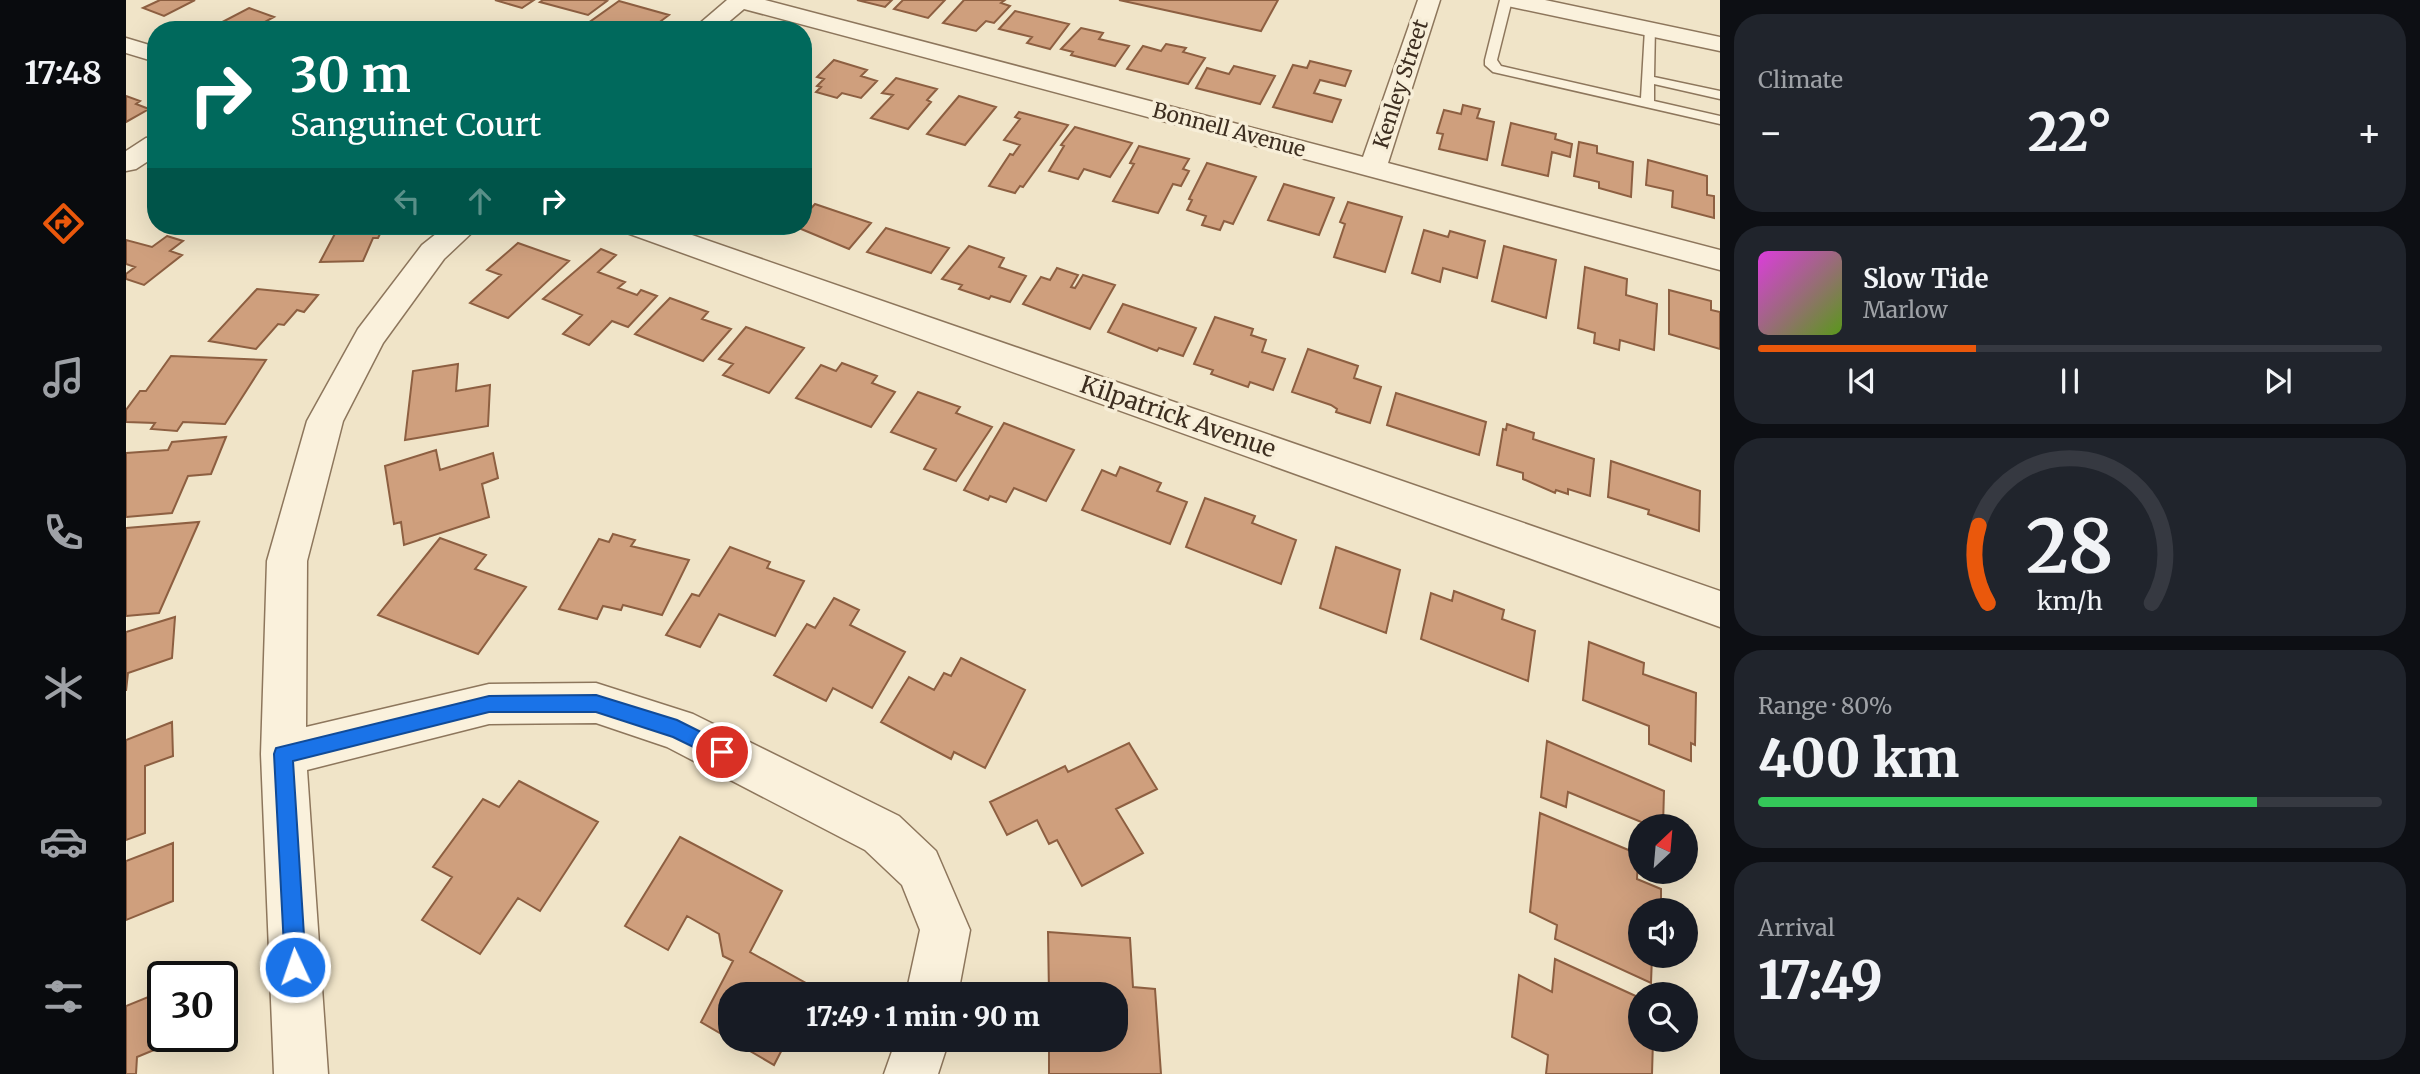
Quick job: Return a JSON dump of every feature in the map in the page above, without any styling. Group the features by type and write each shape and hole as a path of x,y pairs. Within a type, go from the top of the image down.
{"street":[{"name":"Bonnell Avenue","path":"739,0 1720,260"},
{"path":"714,21 739,0"},
{"name":"Kenley Street","path":"1374,169 1429,0"},
{"path":"1512,0 1720,44"},
{"path":"126,45 147,52"},
{"path":"126,163 147,150"},
{"path":"301,1074 283,754 288,561 325,421 370,337 433,252 453,235"},
{"name":"Kilpatrick Avenue","path":"661,235 1720,609"},
{"path":"283,754 489,704 596,703 677,729 882,833 919,868 945,930 934,982"},
{"path":"911,1074 919,1052"}],"lane":[{"path":"1506,0 1492,65 1507,72 1720,120"},
{"path":"1647,104 1651,29"},
{"path":"1648,79 1720,95"}],"building":[{"path":"160,0 195,0 164,16 143,8"},
{"path":"495,0 534,0 522,8"},
{"path":"857,0 892,0 885,7"},
{"path":"903,0 945,0 928,18 894,9"},
{"path":"964,0 1005,0 1001,3 1010,6 994,23 986,21 976,31 943,23"},
{"path":"1119,0 1278,0 1261,31"},
{"path":"607,1 588,15 540,2"},
{"path":"619,1 669,15 661,21 591,21"},
{"path":"249,8 274,17 267,21 224,21"},
{"path":"1015,11 1069,24 1050,49 1027,43 1032,37 999,29"},
{"path":"1081,28 1103,33 1099,39 1129,46 1115,66 1071,55 1073,52 1061,49"},
{"path":"1166,44 1186,48 1183,52 1205,58 1188,84 1127,69 1143,46 1161,51"},
{"path":"834,60 867,70 861,76 877,81 861,98 842,93 837,98 816,92 821,87 817,86 824,79 817,77"},
{"path":"1310,61 1351,71 1345,86 1320,80 1314,93 1341,100 1332,122 1273,107 1293,65 1307,68"},
{"path":"1234,66 1275,76 1260,104 1196,88 1207,68 1229,74"},
{"path":"896,78 937,89 927,100 931,102 908,129 871,118 893,95 882,93"},
{"path":"126,96 140,101 136,104 147,110 126,122"},
{"path":"959,96 996,107 965,145 927,134"},
{"path":"1463,105 1480,109 1477,118 1494,122 1487,160 1439,149 1443,134 1437,133 1444,110 1461,114"},
{"path":"1019,112 1068,125 1023,187 1020,186 1015,193 989,186 1010,154 1013,155 1020,145 1004,140 1020,119 1015,117"},
{"path":"1511,123 1556,134 1555,139 1572,144 1570,157 1552,152 1548,176 1502,165"},
{"path":"1075,127 1132,143 1110,177 1084,169 1078,179 1049,171 1064,146 1061,145"},
{"path":"1579,142 1597,146 1597,153 1633,162 1631,197 1599,188 1599,182 1574,176"},
{"path":"1139,146 1189,159 1183,169 1189,171 1181,186 1173,184 1158,213 1113,201 1134,164 1130,163"},
{"path":"1648,160 1707,176 1707,195 1714,196 1714,218 1672,207 1673,191 1646,185"},
{"path":"1207,163 1256,177 1233,224 1224,221 1220,230 1202,225 1206,216 1187,210 1192,200 1189,199"},
{"path":"1284,184 1334,198 1319,235 1268,220"},
{"path":"1348,202 1402,217 1385,272 1334,257 1345,224 1340,222"},
{"path":"815,204 871,223 849,249 812,234 812,207"},
{"path":"886,228 949,248 931,273 867,252"},
{"path":"1424,230 1448,237 1450,231 1485,241 1477,278 1443,268 1440,282 1412,273"},
{"path":"334,235 380,235 373,238 363,261 320,262"},
{"path":"167,236 183,241 170,251 182,255 144,285 126,279 126,274 135,267 126,264 126,240 152,247"},
{"path":"518,243 569,261 508,318 470,303 501,275 487,270"},
{"path":"969,246 1004,258 999,267 1026,276 1010,302 991,296 989,299 959,289 962,285 942,279"},
{"path":"1504,246 1556,260 1546,318 1492,301"},
{"path":"601,249 616,255 598,272 625,282 618,288 637,295 641,290 657,296 628,327 612,321 589,345 563,334 582,315 543,299"},
{"path":"1585,267 1627,279 1626,295 1657,304 1654,350 1620,340 1619,350 1594,343 1595,333 1578,328"},
{"path":"1057,268 1078,275 1071,287 1075,288 1083,275 1115,285 1090,329 1023,304 1041,277 1050,280"},
{"path":"257,289 318,295 304,312 297,310 284,325 278,324 256,349 209,341"},
{"path":"1669,290 1711,301 1711,310 1720,312 1720,349 1669,334"},
{"path":"670,298 708,312 702,319 731,329 703,361 635,334"},
{"path":"1123,304 1196,328 1183,356 1159,348 1157,351 1108,332"},
{"path":"1215,317 1253,329 1251,335 1266,340 1262,352 1285,359 1273,390 1250,382 1248,387 1211,374 1213,370 1194,364"},
{"path":"746,327 804,348 769,393 723,375 733,364 719,359"},
{"path":"1308,349 1358,366 1354,378 1381,387 1370,423 1336,412 1337,409 1331,405 1292,392"},
{"path":"171,356 266,360 225,424 183,422 177,431 151,429 155,423 126,422 126,410 140,391 146,391"},
{"path":"842,363 877,376 872,383 895,392 871,427 796,398 821,365 836,371"},
{"path":"458,364 456,391 490,385 488,426 405,440 413,371"},
{"path":"918,392 960,407 956,413 992,427 956,481 924,469 936,449 891,432"},
{"path":"1396,393 1486,422 1479,455 1387,425"},
{"path":"1004,423 1074,450 1046,501 1014,488 1006,502 990,496 988,500 964,490"},
{"path":"1507,424 1534,433 1533,439 1594,459 1590,496 1568,489 1568,494 1556,490 1555,493 1523,479 1523,473 1497,465 1503,429 1506,430"},
{"path":"226,437 211,474 188,476 172,513 126,517 126,453 168,450 172,442"},
{"path":"436,450 440,470 493,453 498,478 482,484 489,517 404,545 401,522 394,524 385,466"},
{"path":"1611,461 1700,491 1699,531 1648,514 1649,510 1608,497"},
{"path":"1120,467 1161,483 1157,491 1187,502 1170,544 1082,510 1102,470 1116,476"},
{"path":"1205,498 1255,516 1252,523 1296,540 1281,584 1186,547"},
{"path":"199,522 159,613 126,616 126,528"},
{"path":"613,534 635,540 631,546 689,560 662,615 623,605 621,610 603,606 597,619 559,609 599,539 609,542"},
{"path":"440,538 486,555 475,569 526,587 478,654 378,615"},
{"path":"730,547 770,562 767,568 804,581 775,636 719,614 700,647 666,635 692,594 699,596"},
{"path":"1336,547 1400,570 1386,633 1320,608"},
{"path":"1454,591 1504,610 1502,619 1535,631 1528,681 1421,639 1431,593 1452,601"},
{"path":"834,598 859,610 850,625 905,652 872,708 833,688 826,701 774,675 807,624 815,628"},
{"path":"175,617 172,658 128,673 126,691 126,632"},
{"path":"1589,642 1644,663 1643,674 1696,693 1695,745 1691,743 1691,761 1649,744 1649,726 1583,700"},
{"path":"961,658 1025,690 985,768 954,752 951,759 881,722 909,677 934,690 944,673 951,676"},
{"path":"172,722 173,756 145,766 145,833 126,840 126,740"},
{"path":"1547,741 1664,791 1663,814 1628,814 1628,817 1568,792 1566,807 1541,797"},
{"path":"1129,743 1157,789 1116,809 1143,853 1082,886 1057,840 1049,844 1037,820 1007,835 990,802 1065,766 1068,772"},
{"path":"519,781 598,822 540,911 518,898 480,954 422,920 452,877 433,867 483,799 499,807"},
{"path":"1540,813 1628,850 1628,884 1649,884 1661,889 1661,898 1628,898 1628,968 1652,968 1651,982 1555,939 1557,925 1530,912"},
{"path":"680,837 782,891 750,952 804,982 722,982 733,961 723,956 719,934 687,916 668,950 625,926"},
{"path":"173,843 173,901 126,920 126,861"},
{"path":"1048,932 1130,938 1133,987 1155,989 1161,1074 1049,1074 1049,1052 1128,1052 1128,982 1049,982"},
{"path":"1555,959 1628,992 1628,1052 1653,1052 1652,1074 1546,1074 1548,1055 1512,1037 1519,975 1552,992"},
{"path":"718,990 718,1032 701,1022"},
{"path":"147,997 149,1052 137,1057 136,1074 126,1074 126,1006"},
{"path":"752,1052 781,1052 774,1065"}],"route":[{"path":"295,967 283,754 489,704 596,703 677,729 722,752"}]}
